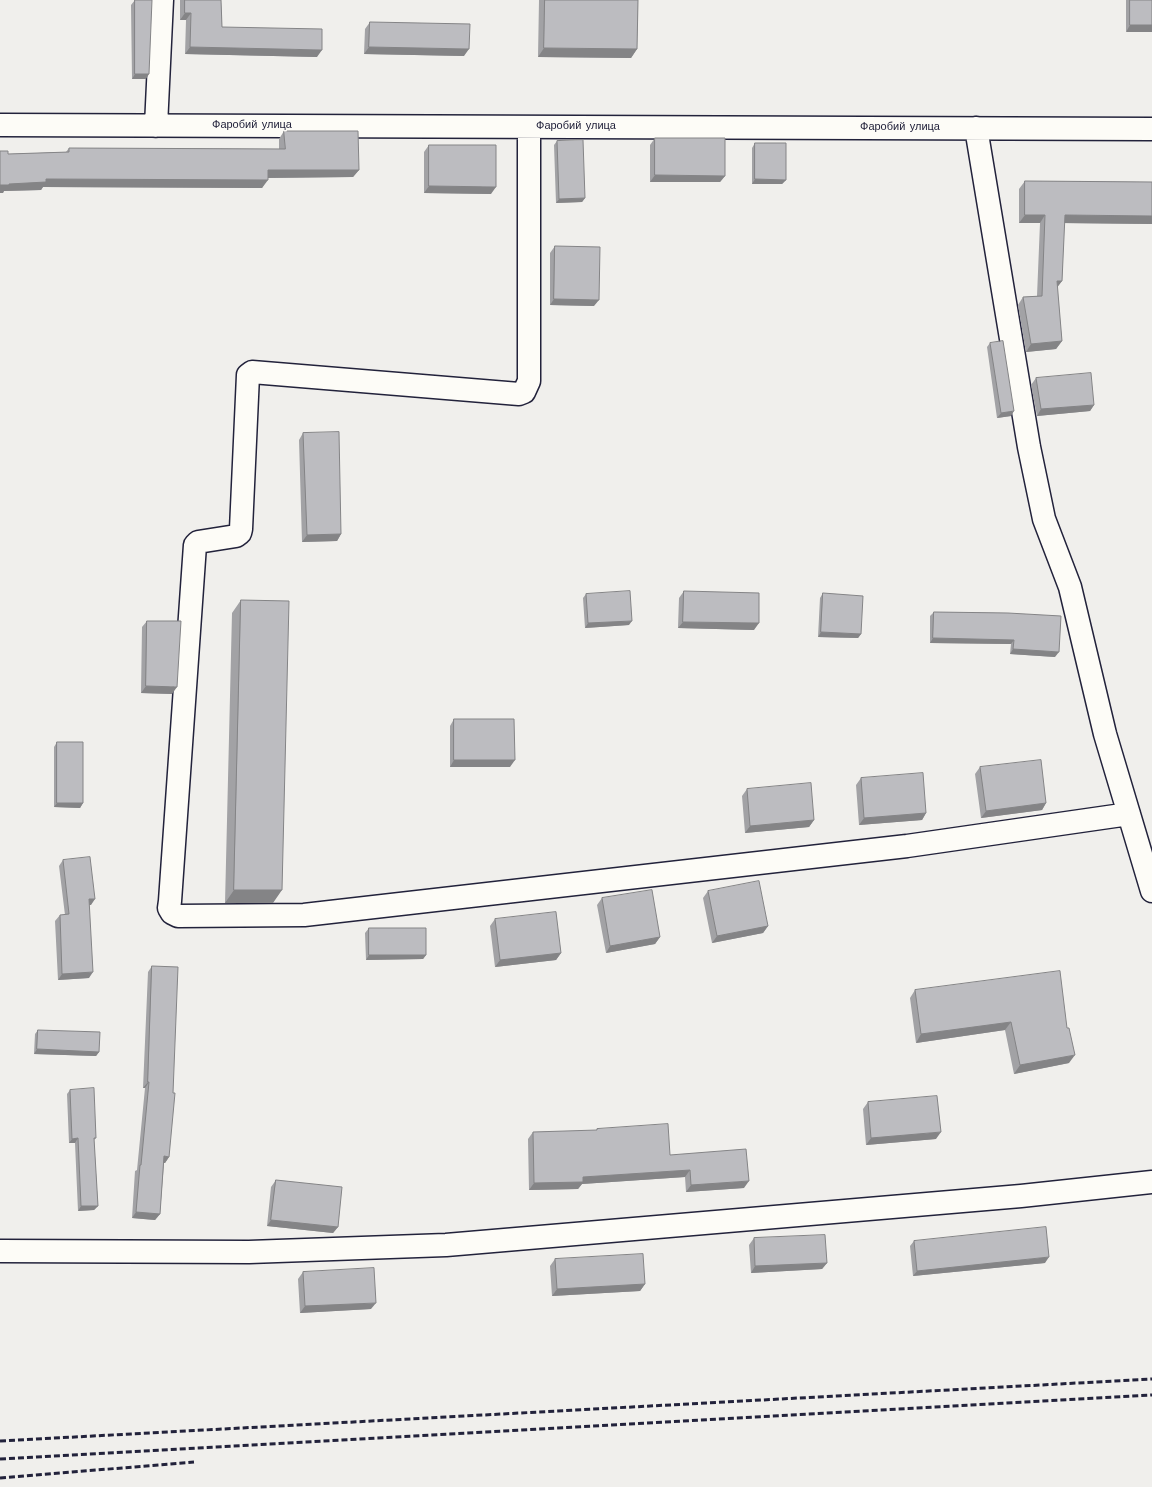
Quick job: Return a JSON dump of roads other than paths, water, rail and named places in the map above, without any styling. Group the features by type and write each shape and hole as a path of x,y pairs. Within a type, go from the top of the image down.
{"street":[{"path":"156,126 162,0"},
{"name":"Фаробий улица","path":"0,126 1152,129"},
{"path":"529,127 529,381 524,392 519,394 252,372 248,375 240,533 236,536 198,542 194,545 169,908 172,913 178,916 304,915 907,846 1129,814"},
{"path":"976,128 1029,446 1044,519 1070,587 1105,734 1152,891"},
{"path":"0,1251 249,1252 446,1245 1021,1196 1152,1182"}],"railway":[{"path":"0,1441 1152,1379"},
{"path":"0,1459 1152,1395"},
{"path":"0,1478 194,1462"}]}
